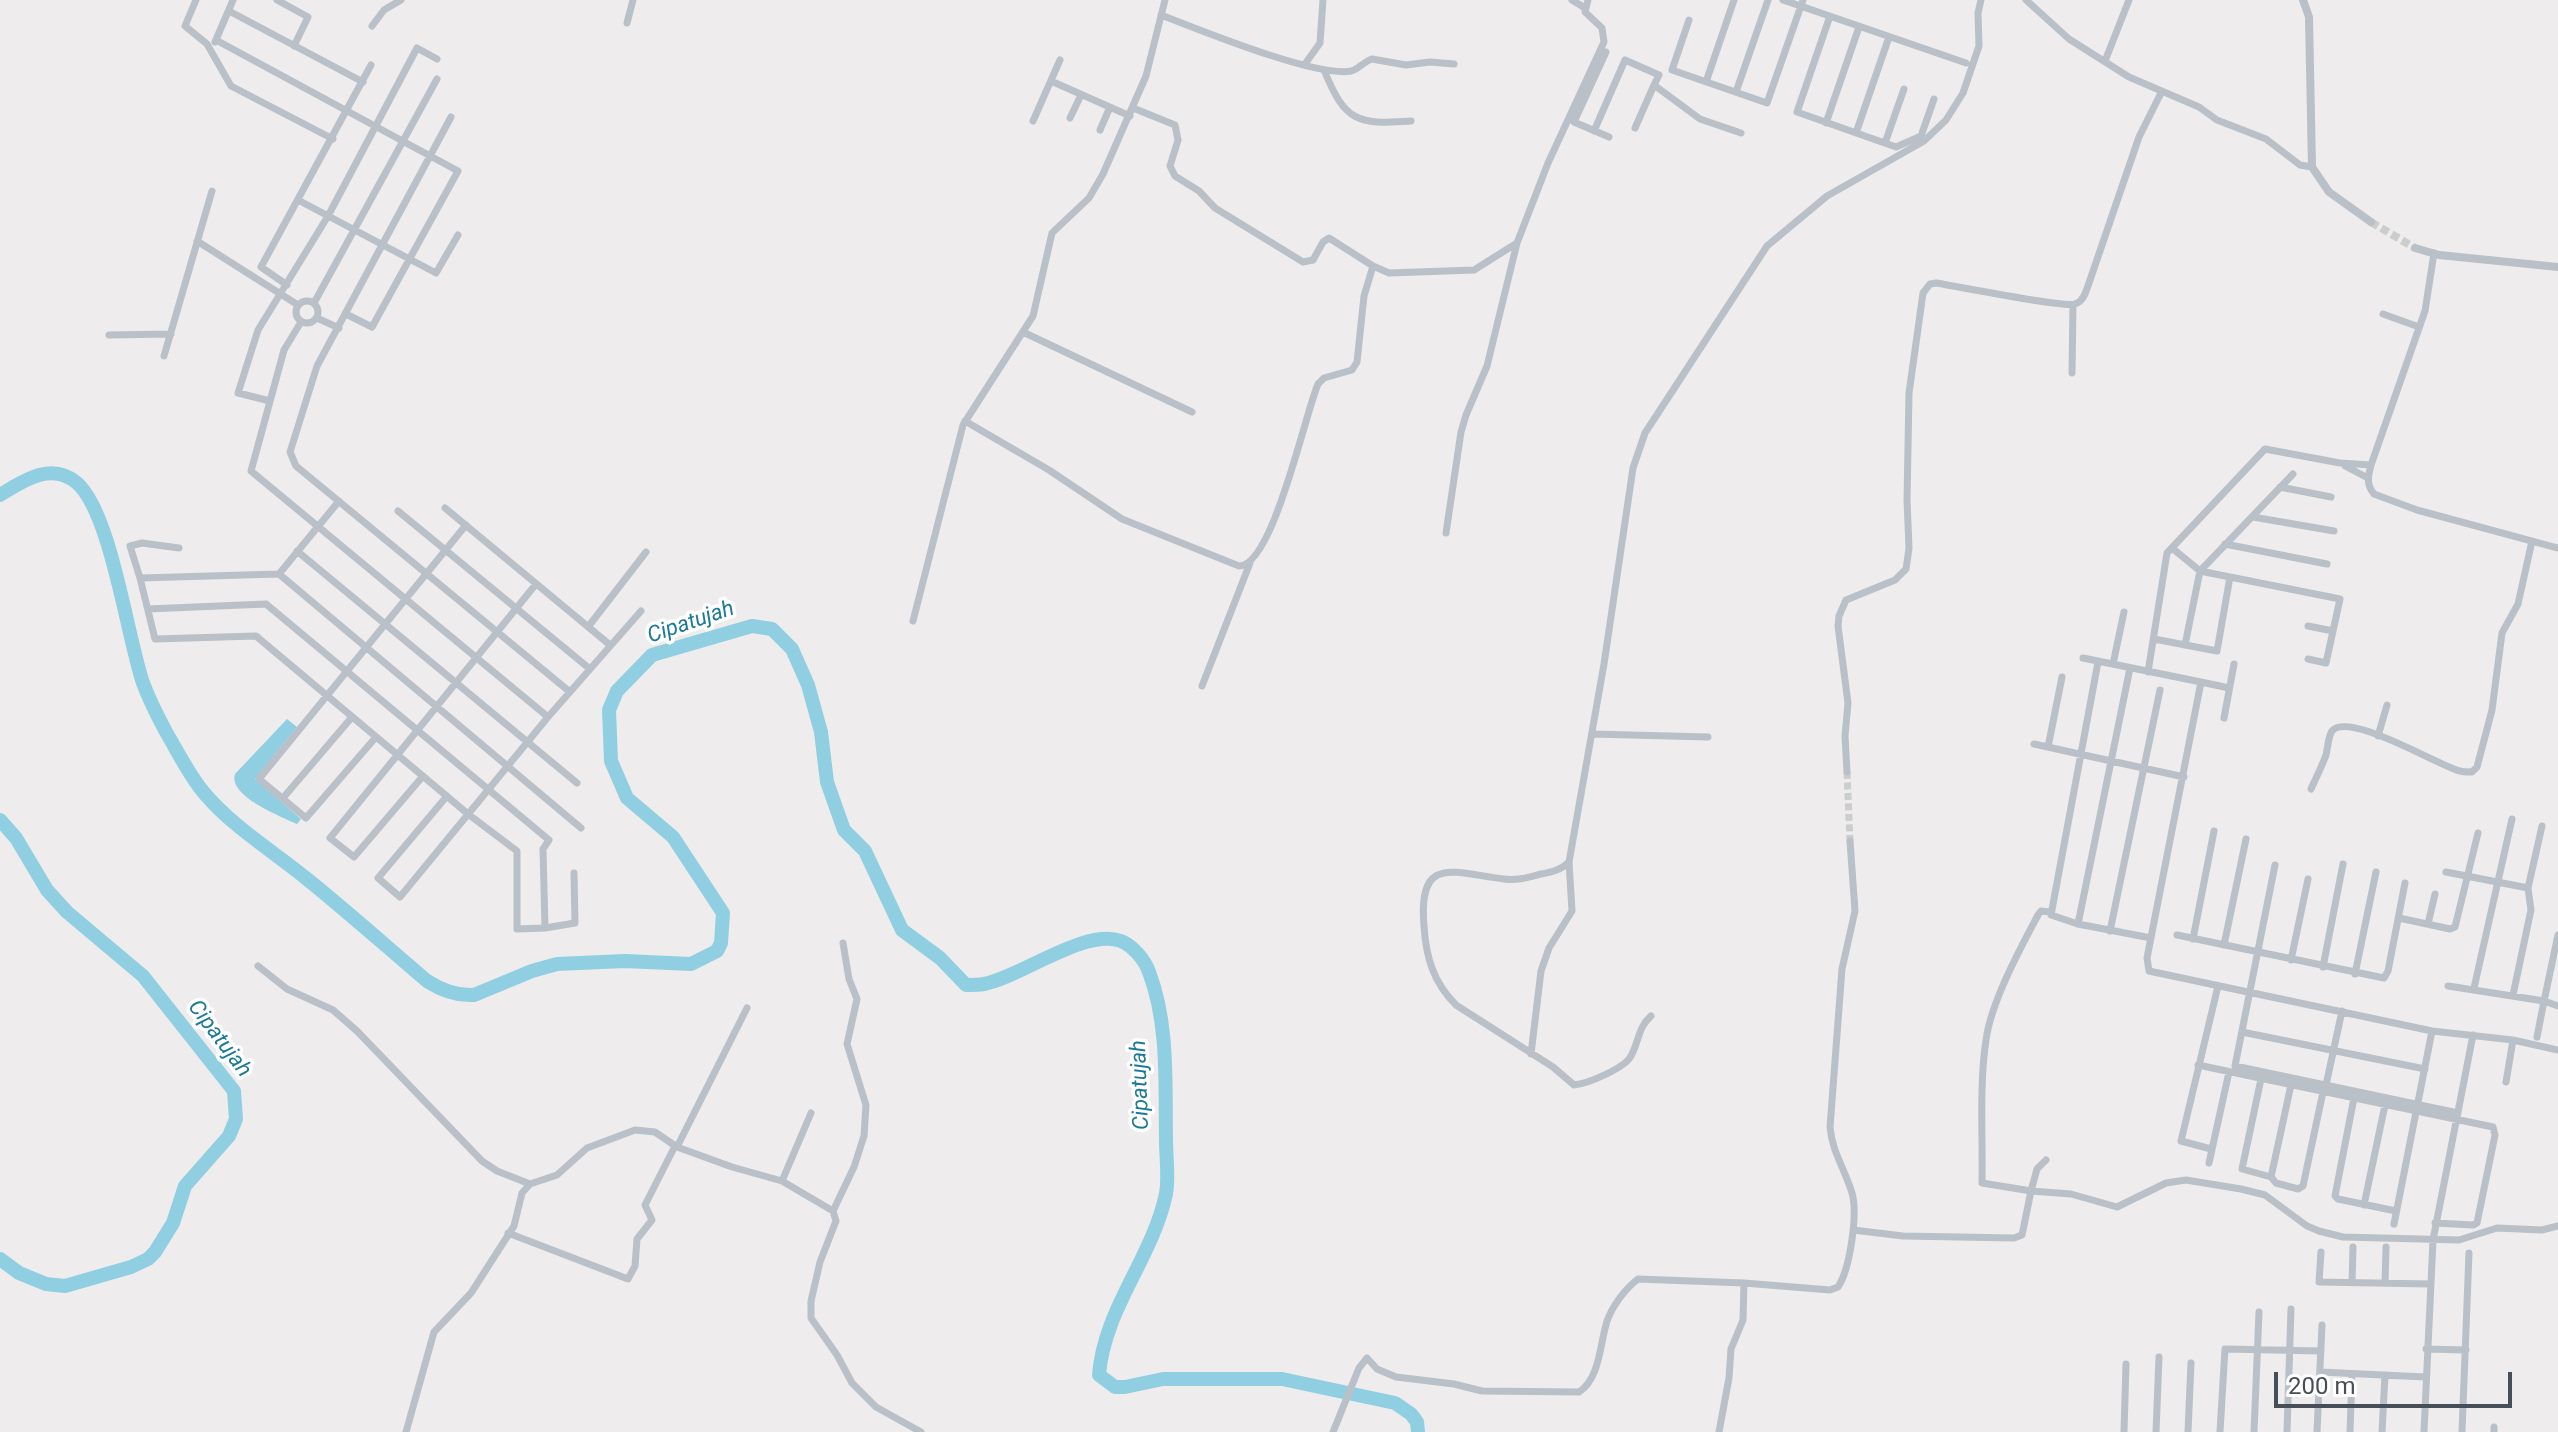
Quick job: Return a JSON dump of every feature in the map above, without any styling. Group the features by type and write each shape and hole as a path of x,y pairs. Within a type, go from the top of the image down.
{"street":[{"path":"196,0 185,26 211,48 231,86 333,139"},
{"path":"211,48 233,0"},
{"path":"277,0 308,17 294,46"},
{"path":"372,26 384,10 401,0"},
{"path":"627,23 633,0"},
{"path":"913,621 965,421 1025,333 1038,302 1052,233 1094,191 1146,76 1165,0"},
{"path":"1305,64 1320,43 1323,0"},
{"path":"1446,533 1461,432 1487,366 1517,243 1548,163 1604,42 1602,28 1587,15 1586,4 1572,0"},
{"path":"1706,82 1734,0"},
{"path":"1736,92 1768,0"},
{"path":"1783,0 1802,3 1859,27 1966,63"},
{"path":"1531,1054 1541,971 1549,948 1572,911 1569,862 1633,468 1645,433 1767,246 1827,196 1924,141 1946,120 1963,93 1979,46 1978,13 1981,0"},
{"path":"2026,0 2069,39 2105,61 2161,93 2199,107 2217,120 2266,139 2300,165 2312,167"},
{"path":"2105,61 2129,0"},
{"path":"2303,0 2309,17 2312,167 2329,192 2371,222"},
{"path":"1635,128 1659,75 1672,70 1767,103 1802,3"},
{"path":"229,11 363,82"},
{"path":"1161,15 1324,70 1352,71 1372,59 1406,65 1430,62 1454,64"},
{"path":"1830,16 1797,112 1896,147 1921,136 1934,99"},
{"path":"1672,70 1689,20"},
{"path":"1826,123 1859,27"},
{"path":"1856,133 1889,37"},
{"path":"216,40 458,171 372,327 346,314"},
{"path":"270,401 238,393 258,330 328,216 417,48 437,59"},
{"path":"1606,52 1574,122 1609,137"},
{"path":"1033,121 1060,60"},
{"path":"1594,131 1625,60 1659,75"},
{"path":"287,285 261,267 371,65"},
{"path":"1324,70 1337,100 1356,118 1376,123 1411,121"},
{"path":"314,303 437,79"},
{"path":"1051,81 1110,107 1175,125 1178,140 1170,169 1175,176 1199,191 1215,208 1303,262 1313,260 1323,242 1329,238 1389,273 1474,270 1517,243"},
{"path":"1654,85 1700,119 1741,133"},
{"path":"1885,143 1904,89"},
{"path":"1847,772 1845,736 1848,703 1839,616 1846,600 1895,580 1906,569 1909,548 1909,393 1920,301 1925,288 1936,283 2073,305 2085,295 2139,137 2161,93"},
{"path":"1070,118 1081,95"},
{"path":"1100,130 1110,107"},
{"path":"451,117 317,366 290,452 296,466 570,692"},
{"path":"164,356 212,191"},
{"path":"298,200 436,273 458,235"},
{"path":"197,241 298,305"},
{"path":"2415,248 2434,253 2558,267"},
{"path":"2434,253 2430,292 2371,465 2368,484 2374,494 2391,501 2558,548"},
{"path":"1202,686 1250,563 1265,540 1292,472 1318,384 1324,378 1352,370 1357,362 1364,296 1373,266"},
{"path":"304,301 314,303 318,309 317,318 310,323 301,322 296,312 298,305 304,301"},
{"path":"2072,373 2073,305"},
{"path":"2383,314 2419,327"},
{"path":"317,318 339,328"},
{"path":"301,322 284,350 251,471 548,717"},
{"path":"1025,333 1192,412"},
{"path":"109,335 171,334"},
{"path":"965,421 1049,470 1122,519 1239,566 1250,563"},
{"path":"2148,672 2167,553 2265,449 2340,463 2371,465"},
{"path":"2340,463 2368,478"},
{"path":"2185,645 2200,571 2293,474"},
{"path":"2280,487 2331,497"},
{"path":"279,574 339,501"},
{"path":"445,508 610,645"},
{"path":"398,511 590,669"},
{"path":"2253,517 2334,531"},
{"path":"376,737 306,818 259,779 466,525"},
{"path":"2311,789 2335,728 2354,728 2378,736 2421,752 2461,772 2472,772 2477,767 2492,710 2502,633 2518,604 2532,541"},
{"path":"179,548 142,543 130,546 155,639 256,636 468,814 517,851 517,929 575,923 574,873"},
{"path":"2225,544 2327,564"},
{"path":"2172,548 2200,571 2340,599 2326,663 2308,659"},
{"path":"297,551 577,783"},
{"path":"588,627 646,552"},
{"path":"140,578 279,574 581,828"},
{"path":"2154,639 2217,651 2230,577"},
{"path":"423,776 354,857 330,838 536,584"},
{"path":"148,609 266,604 549,840 543,849 545,928"},
{"path":"447,796 378,878 400,897 548,717 641,611"},
{"path":"2113,664 2124,612"},
{"path":"2308,626 2333,631"},
{"path":"2083,658 2229,688"},
{"path":"2098,662 2050,912 2052,917 2078,924 2151,938"},
{"path":"2224,718 2234,664"},
{"path":"2078,924 2130,668"},
{"path":"2048,747 2062,677"},
{"path":"2201,682 2146,964 2149,971 2432,1031 2513,1040 2558,1050"},
{"path":"2110,931 2160,690"},
{"path":"2378,736 2387,705"},
{"path":"283,798 352,717"},
{"path":"1592,734 1708,737"},
{"path":"2034,744 2184,777"},
{"path":"2474,988 2512,819"},
{"path":"2513,995 2531,910 2528,888 2542,826"},
{"path":"2193,939 2214,831"},
{"path":"2399,918 2455,927 2478,833"},
{"path":"2224,945 2246,839"},
{"path":"1333,1430 1359,1368 1368,1358 1381,1372 1410,1380 1454,1384 1497,1393 1579,1392 1590,1382 1608,1318 1638,1279 1835,1289 1843,1280 1855,1212 1853,1194 1835,1157 1830,1127 1842,969 1855,911 1850,841"},
{"path":"1569,862 1561,869 1513,880 1442,873 1430,880 1423,893 1426,951 1430,967 1445,994 1456,1005 1553,1067 1574,1085 1625,1064 1633,1053 1644,1023 1651,1016"},
{"path":"2323,967 2343,864"},
{"path":"2275,865 2235,1066 2325,1089 2457,1116 2493,1127 2496,1130 2493,1149 2477,1223 2435,1223"},
{"path":"2355,974 2376,872"},
{"path":"2446,872 2528,888"},
{"path":"2291,960 2308,879"},
{"path":"2177,935 2381,978 2387,976 2405,883"},
{"path":"2428,924 2435,894"},
{"path":"2050,912 2041,911 2023,944 2000,994 1986,1038 1982,1183 2071,1194 2117,1207 2166,1183 2186,1180 2265,1195 2307,1226 2328,1234 2459,1240 2508,1227 2542,1230 2558,1226"},
{"path":"2537,1037 2544,1001 2554,975 2557,942"},
{"path":"843,943 849,979 857,999 847,1044 866,1105 864,1136 854,1167 833,1211 836,1221 820,1262 811,1301 812,1322 830,1343 852,1383 876,1407 921,1432"},
{"path":"258,966 287,989 333,1010 482,1161 497,1171 530,1184"},
{"path":"2211,1149 2181,1141 2218,986"},
{"path":"2448,986 2513,995 2558,1006"},
{"path":"508,1233 628,1279 635,1266 637,1239 652,1220 645,1205 747,1008"},
{"path":"2261,1079 2241,1168 2271,1177 2276,1183 2302,1188 2342,1011"},
{"path":"2394,1224 2432,1031"},
{"path":"2242,1032 2425,1069"},
{"path":"2424,1432 2435,1223 2473,1035"},
{"path":"2506,1082 2513,1040"},
{"path":"2199,1062 2261,1079 2325,1089 2385,1105 2417,1108"},
{"path":"2209,1163 2229,1072"},
{"path":"2271,1177 2291,1085"},
{"path":"2354,1098 2334,1192 2338,1199 2396,1211"},
{"path":"2364,1205 2385,1105"},
{"path":"782,1181 811,1113"},
{"path":"406,1432 434,1332 471,1293 515,1221 522,1193 530,1184 557,1175 587,1148 635,1130 655,1132 676,1147 782,1181 833,1211"},
{"path":"1853,1230 1927,1237 2019,1237 2037,1169 2046,1160"},
{"path":"2352,1283 2353,1247"},
{"path":"2385,1283 2386,1247"},
{"path":"2321,1252 2319,1282 2430,1284"},
{"path":"2462,1432 2469,1253"},
{"path":"1719,1432 1731,1349 1743,1320 1744,1283"},
{"path":"2287,1432 2291,1309"},
{"path":"2254,1432 2259,1312"},
{"path":"2317,1432 2322,1325"},
{"path":"2220,1432 2225,1351 2228,1348 2321,1351"},
{"path":"2426,1349 2466,1350"},
{"path":"2156,1432 2159,1357"},
{"path":"2188,1432 2191,1363"},
{"path":"2124,1432 2126,1364"},
{"path":"2320,1372 2425,1377"},
{"path":"2350,1432 2352,1374"},
{"path":"2382,1432 2385,1375"}],"water":[{"path":"287,719 297,727 255,779 301,819 297,824 257,804 239,790 235,782 235,774"}],"waterway":[{"name":"Cipatujah","path":"0,495 28,479 47,473 67,477 77,483 89,498 109,547 145,689 166,732 200,787 228,818 322,891 427,981 461,994 474,995 557,964 625,961 691,964 717,951 721,943 723,913 673,837 627,798 611,761 609,710 617,691 652,655 752,626 772,629 792,649 808,685 821,732 827,782 844,830 865,851 902,930 940,958 966,985 999,980 1071,947 1106,939 1130,946 1147,967 1163,1034 1167,1187 1159,1218 1110,1328 1099,1375 1115,1387 1163,1379 1282,1379 1395,1403 1411,1414 1417,1422 1418,1432"},
{"name":"Cipatujah","path":"0,820 16,838 47,890 67,912 143,976 234,1091 236,1119 229,1136 185,1186 173,1223 148,1259 65,1286 46,1284 19,1273 0,1259"}],"tunnel":[{"path":"2371,222 2415,248"},
{"path":"1847,772 1850,841"}]}
